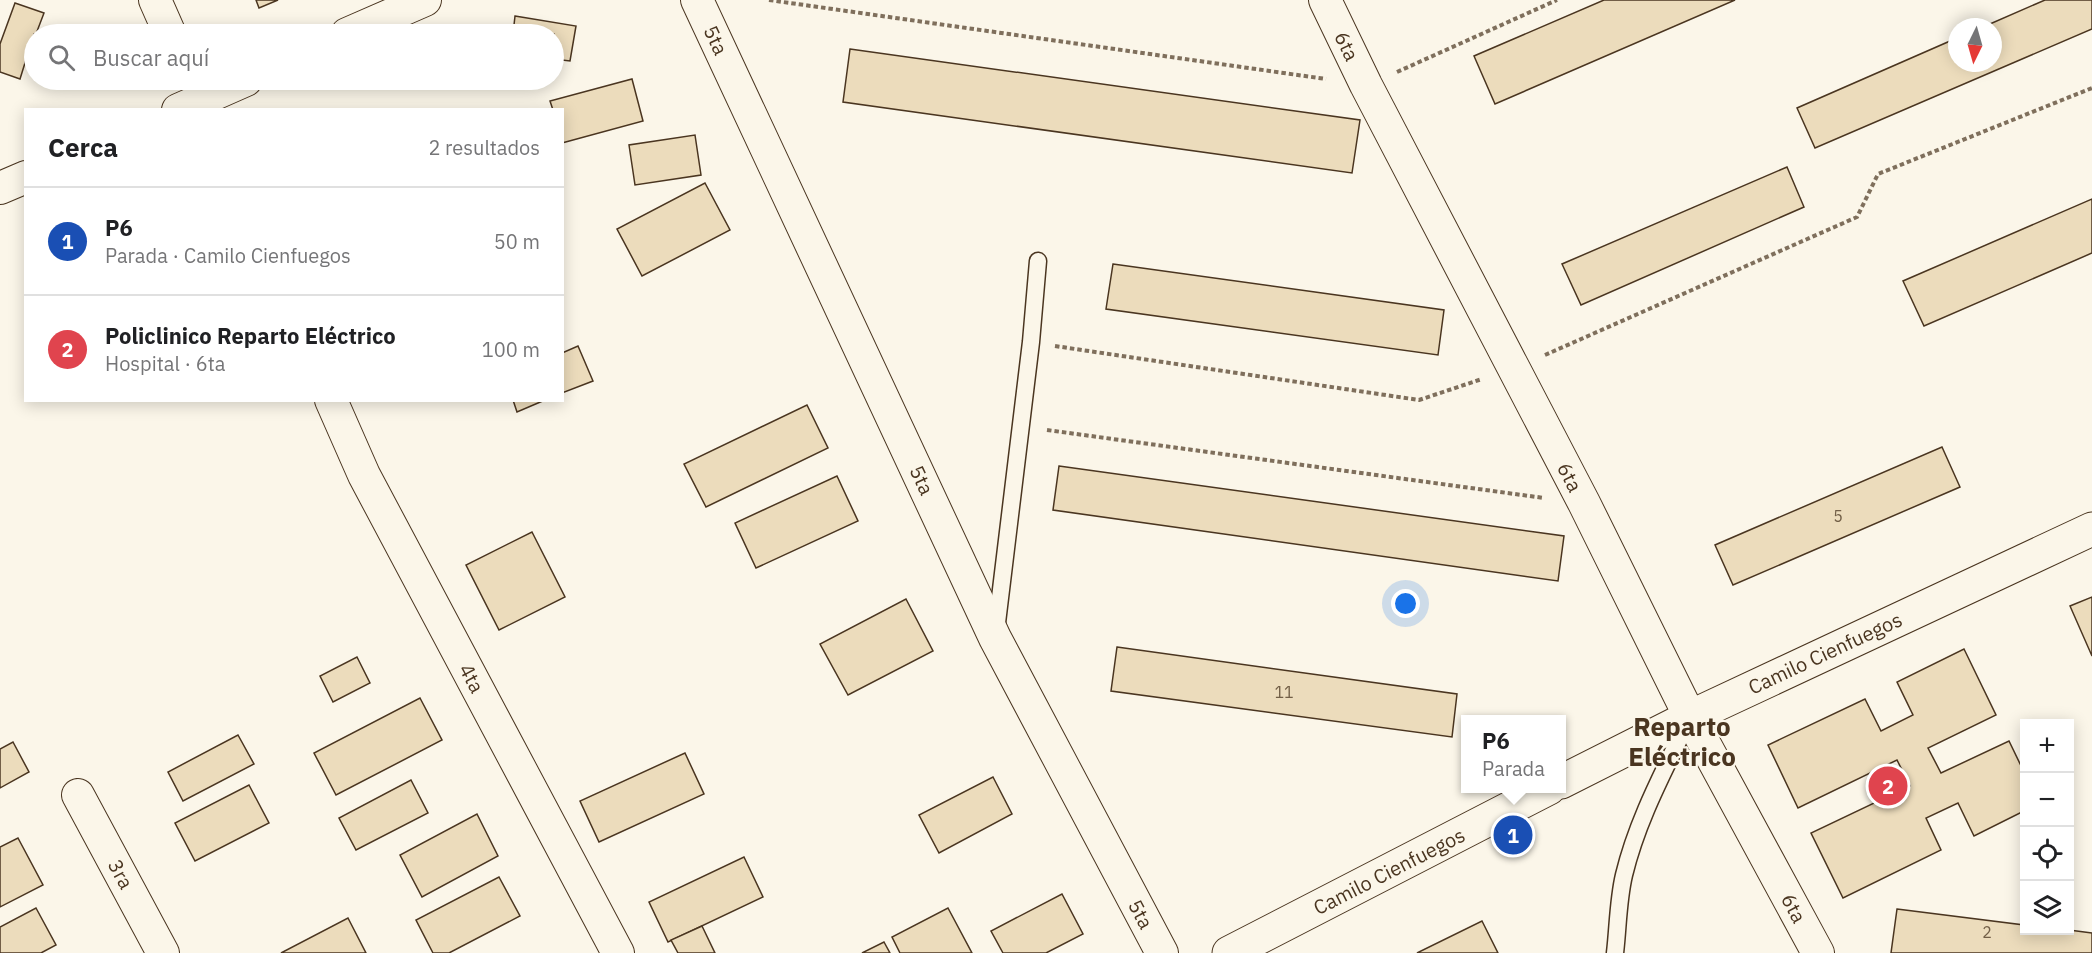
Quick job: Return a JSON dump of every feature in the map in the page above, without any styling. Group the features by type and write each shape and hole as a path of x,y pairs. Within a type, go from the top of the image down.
{"street":[{"path":"155,0 166,24"},
{"path":"370,24 426,0"},
{"name":"5ta","path":"697,0 995,638 1162,953"},
{"name":"6ta","path":"1324,0 1584,503 1690,717 1818,953"},
{"path":"193,100 220,90"},
{"path":"0,188 24,178"},
{"name":"4ta","path":"333,402 364,475 618,953"},
{"name":"Camilo Cienfuegos","path":"1566,779 1690,717 2092,529"},
{"name":"Camilo Cienfuegos","path":"1229,953 1541,793"},
{"name":"3ra","path":"78,795 163,953"}],"lane":[{"path":"995,638 1031,342 1038,261"},
{"path":"1615,953 1623,877 1636,833 1646,806 1690,717"}],"path":[{"path":"769,0 1366,85 1557,0"},
{"path":"1031,342 1419,400 1514,369 1857,217 1878,174 2092,88"},
{"path":"1021,426 1584,503"}],"building":[{"path":"256,0 278,0 259,8"},
{"path":"1604,0 1735,0 1495,104 1474,56"},
{"path":"2045,0 2092,0 2092,29 2002,68 2002,19"},
{"path":"15,3 44,13 40,24 24,24 24,66 20,79 0,72 0,44"},
{"path":"515,16 564,24 514,24"},
{"path":"564,24 576,26 570,61 564,60"},
{"path":"1948,42 1948,72 1992,72 1815,148 1797,108"},
{"path":"850,49 1360,120 1352,173 843,102"},
{"path":"632,79 643,121 564,142 564,108 552,108 550,101"},
{"path":"695,135 701,175 635,185 629,145"},
{"path":"1787,167 1804,207 1581,305 1562,264"},
{"path":"705,183 730,230 642,276 617,229"},
{"path":"2092,199 2092,253 1924,326 1903,281"},
{"path":"1113,264 1444,310 1438,355 1106,309"},
{"path":"578,346 593,381 564,392 564,352"},
{"path":"514,402 540,402 517,412"},
{"path":"807,405 828,448 706,507 684,464"},
{"path":"1942,447 1960,487 1733,585 1715,545"},
{"path":"1059,466 1564,536 1558,581 1053,510"},
{"path":"837,476 858,521 756,568 735,523"},
{"path":"532,532 565,597 499,630 466,565"},
{"path":"2092,597 2092,656 2070,606"},
{"path":"906,599 933,651 848,695 820,644"},
{"path":"1117,647 1457,694 1452,737 1111,691"},
{"path":"1964,649 1996,715 1928,748 1941,773 2009,741 2020,764 2020,813 1974,836 1958,803 1926,818 1941,850 1843,898 1811,833 1910,786 1897,760 1798,808 1768,745 1865,699 1881,731 1913,715 1897,682"},
{"path":"357,657 370,683 333,702 320,676"},
{"path":"420,698 442,740 336,795 314,753"},
{"path":"238,735 254,764 183,801 168,772"},
{"path":"13,742 29,772 0,788 0,749"},
{"path":"685,753 704,794 599,842 580,801"},
{"path":"993,777 1012,814 939,853 919,815"},
{"path":"411,780 428,813 356,850 339,818"},
{"path":"249,785 269,823 195,861 175,823"},
{"path":"477,814 498,856 422,897 400,855"},
{"path":"18,838 43,885 0,907 0,847"},
{"path":"744,857 763,897 668,942 649,902"},
{"path":"499,877 520,916 449,953 433,953 416,920"},
{"path":"1062,894 1083,934 1046,953 1003,953 991,931"},
{"path":"36,908 56,945 41,953 0,953 0,927"},
{"path":"948,908 972,953 900,953 892,937"},
{"path":"1897,909 2020,924 2020,935 2074,935 2074,931 2092,933 2092,953 1891,953"},
{"path":"348,918 366,953 281,953"},
{"path":"1482,921 1498,953 1417,953"},
{"path":"702,926 715,953 678,953 671,940"},
{"path":"884,942 890,953 862,953"}],"place":[{"name":"Policlinico Reparto Eléctrico","path":"1888,786"},
{"name":"P6","path":"1513,835"}],"district":[{"name":"Reparto Eléctrico","path":"1682,741"}]}
